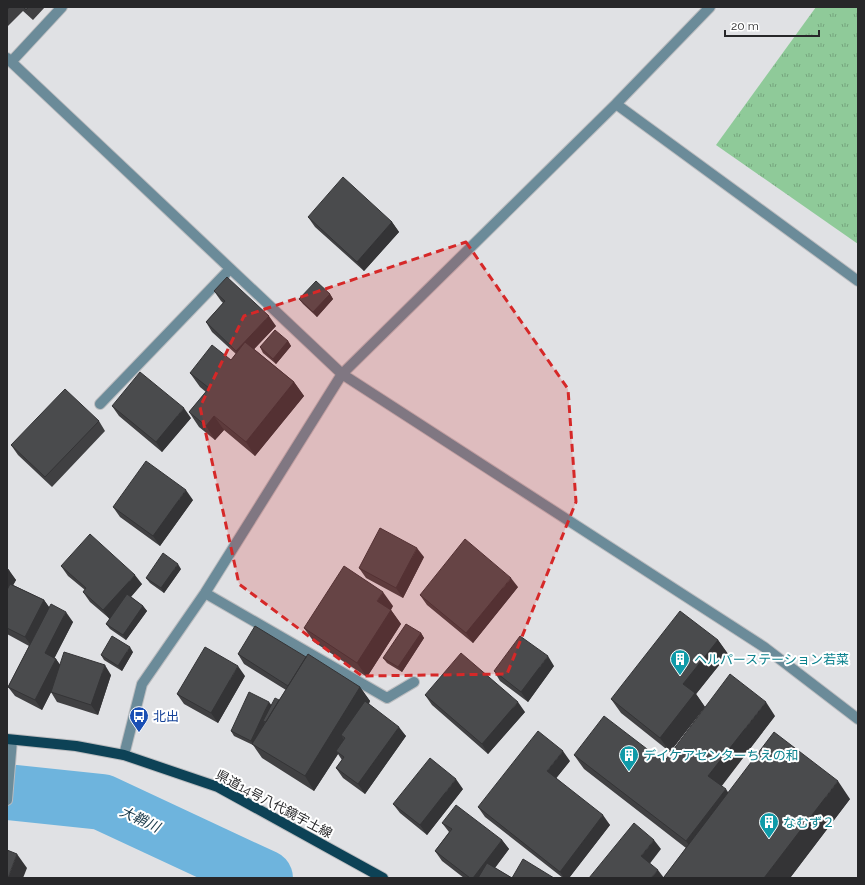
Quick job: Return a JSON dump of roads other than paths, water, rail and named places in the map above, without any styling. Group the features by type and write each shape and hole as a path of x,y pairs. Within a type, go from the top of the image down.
{"main road":[{"name":"県道14号八代鏡宇土線","path":"9,740 76,746 124,755 218,787 383,878"}],"street":[{"path":"62,7 9,60 342,374 764,647 858,719"},
{"path":"124,755 142,684 205,593 342,374 616,104 710,7"},
{"path":"616,104 858,281"},
{"path":"100,404 230,269"},
{"path":"205,593 387,698 414,682"},
{"path":"7,800 9,740"}],"waterway":[{"name":"大鞘川","path":"7,792 102,802 265,878"}],"place":[{"name":"ヘルパーステーション若菜","path":"680,676"},
{"name":"北出","path":"139,733"},
{"name":"デイケアセンターちえの和","path":"629,772"},
{"name":"なむず２","path":"769,839"}]}
